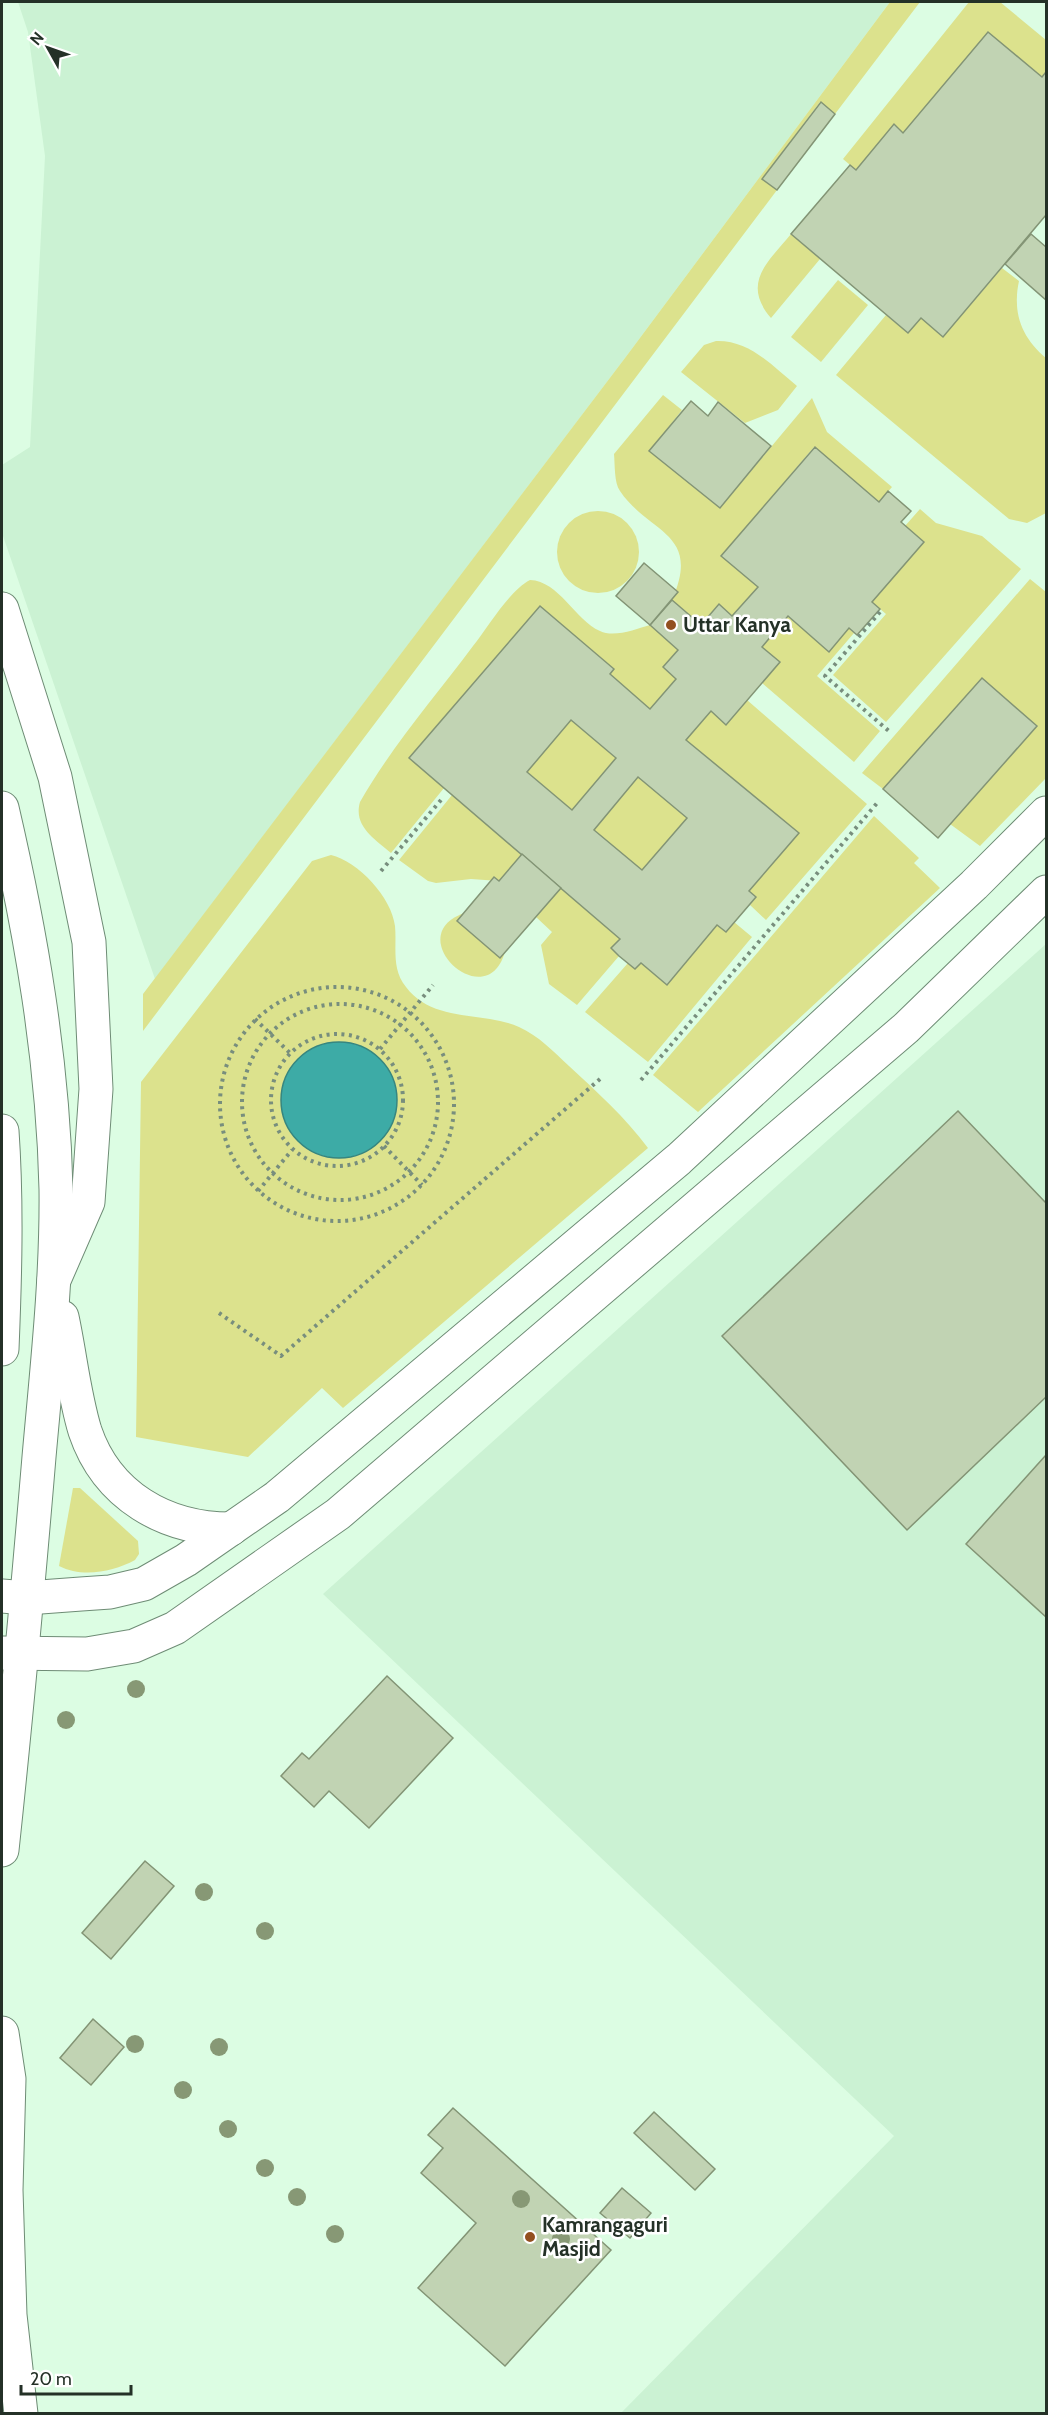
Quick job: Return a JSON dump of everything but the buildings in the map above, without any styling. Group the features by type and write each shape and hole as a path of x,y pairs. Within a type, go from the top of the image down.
{"street":[{"path":"2,609 56,777 89,942 96,1089 87,1202 54,1280 85,1430 107,1473 123,1491 142,1506 162,1517 208,1529 231,1529"},
{"path":"2,808 25,908 49,1072 56,1188 54,1280 14,1597 2,1850"},
{"path":"14,1597 110,1592 144,1584 186,1560 304,1474 686,1153 974,885 1047,813"},
{"path":"12,1654 87,1654 134,1646 175,1628 338,1514 906,1028 1047,892"},
{"path":"2,1131 5,1180 5,1259 2,1349"},
{"path":"686,1153 717,1190"},
{"path":"304,1474 338,1514"},
{"path":"2,2033 9,2079 6,2190 10,2315 21,2414"}],"path":[{"path":"880,612 825,676 890,732"},
{"path":"381,872 441,800"},
{"path":"641,1080 879,802"},
{"path":"380,1049 433,985"},
{"path":"344,986 368,990 390,999 411,1012 439,1044 453,1085 455,1107 449,1138 436,1168 422,1185 405,1200 385,1211 341,1221 318,1220 296,1214 276,1205 258,1191 242,1173 230,1153 222,1130 219,1106 228,1059 240,1038 255,1019 274,1004 296,993 344,986"},
{"path":"344,1004 384,1013 416,1038 428,1056 435,1075 438,1096 437,1117 432,1137 423,1156 410,1172 378,1193 341,1202 304,1195 272,1175 257,1157 247,1137 242,1115 242,1093 246,1071 256,1051 270,1034 286,1020 303,1011 323,1005 344,1004"},
{"path":"255,1019 290,1053"},
{"path":"334,1034 366,1040 380,1049 392,1063 400,1079 403,1097 401,1115 395,1132 384,1146 360,1162 339,1166 317,1164 292,1150 280,1136 273,1120 270,1102 279,1068 290,1053 318,1037 334,1034"},
{"path":"219,1313 281,1356 600,1079"},
{"path":"384,1146 422,1185"},
{"path":"258,1191 292,1150"}],"shaded area":[{"path":"18,2 890,2 628,354 155,979 2,533 2,465 30,447 45,156 28,32"},
{"path":"1046,944 1046,2413 621,2413 894,2136 323,1594"}],"green space":[{"path":"890,2 920,2 835,114 820,102 763,178 777,190 143,1031 143,994 628,354"},
{"path":"969,2 1000,2 1046,40 1046,72 1042,77 988,33 903,133 894,125 856,170 843,159"},
{"path":"791,234 820,259 771,318 762,305 758,294 758,283 767,264"},
{"path":"1002,268 1019,281 1017,304 1021,324 1031,342 1046,358 1046,513 1027,523 1009,519 836,375 886,315 908,333 921,318 943,337"},
{"path":"838,280 868,305 821,362 791,337"},
{"path":"716,341 728,342 750,350 797,386 778,410 745,423 681,372 704,345"},
{"path":"663,395 682,410 650,451 720,508 812,398 827,432 892,487 879,502 814,447 722,556 758,587 732,616 719,605 701,625 672,600 680,578 681,560 676,547 668,536 632,505 618,488 616,478 614,454"},
{"path":"920,509 936,523 982,536 1021,569 886,722 833,675 886,614 872,602 923,542 905,526"},
{"path":"590,511 606,511 621,518 632,529 639,544 636,568 627,581 606,593 590,593 575,586 564,575 557,560 557,544 564,529 575,518"},
{"path":"1030,579 1046,592 1046,778 980,846 950,824 1037,726 982,678 883,789 862,773"},
{"path":"530,580 550,587 583,619 600,631 612,634 650,625 678,650 663,667 676,679 650,709 610,674 613,669 410,758 444,788 391,853 372,837 363,825 359,811 360,802 400,741 499,610 514,592"},
{"path":"788,616 829,651 849,628 854,633 817,676 880,731 854,762 762,683 780,662 762,647"},
{"path":"747,700 867,804 766,920 750,905 756,897 749,891 799,833 686,740 711,711 726,724"},
{"path":"571,720 616,758 572,810 527,772"},
{"path":"638,777 687,818 642,870 594,830"},
{"path":"452,795 522,854 499,881 471,879 436,883 428,881 399,860"},
{"path":"874,816 919,858 914,863 940,888 698,1112 653,1075"},
{"path":"331,855 352,865 362,873 372,882 388,904 395,926 398,973 406,987 417,998 444,1011 505,1022 533,1035 611,1105 648,1148 343,1408 322,1388 248,1457 136,1437 141,1082 312,861"},
{"path":"561,888 620,939 611,948 619,956 577,1005 549,984 541,945 552,932 536,917"},
{"path":"472,911 507,942 498,966 484,976 468,975 454,966 443,952 441,936 449,921"},
{"path":"734,922 752,937 648,1062 585,1012 628,963 635,969 641,963 667,985 717,925 726,932"},
{"path":"73,1488 80,1488 138,1541 139,1554 135,1560 117,1568 87,1573 59,1566"}],"water":[{"path":"339,1042 361,1047 380,1059 392,1078 397,1100 392,1122 380,1141 361,1153 339,1158 317,1153 298,1141 286,1122 281,1100 286,1078 298,1059 317,1047"}],"place":[{"name":"Uttar Kanya","path":"671,625"},
{"name":"Kamrangaguri Masjid","path":"530,2237"}]}
